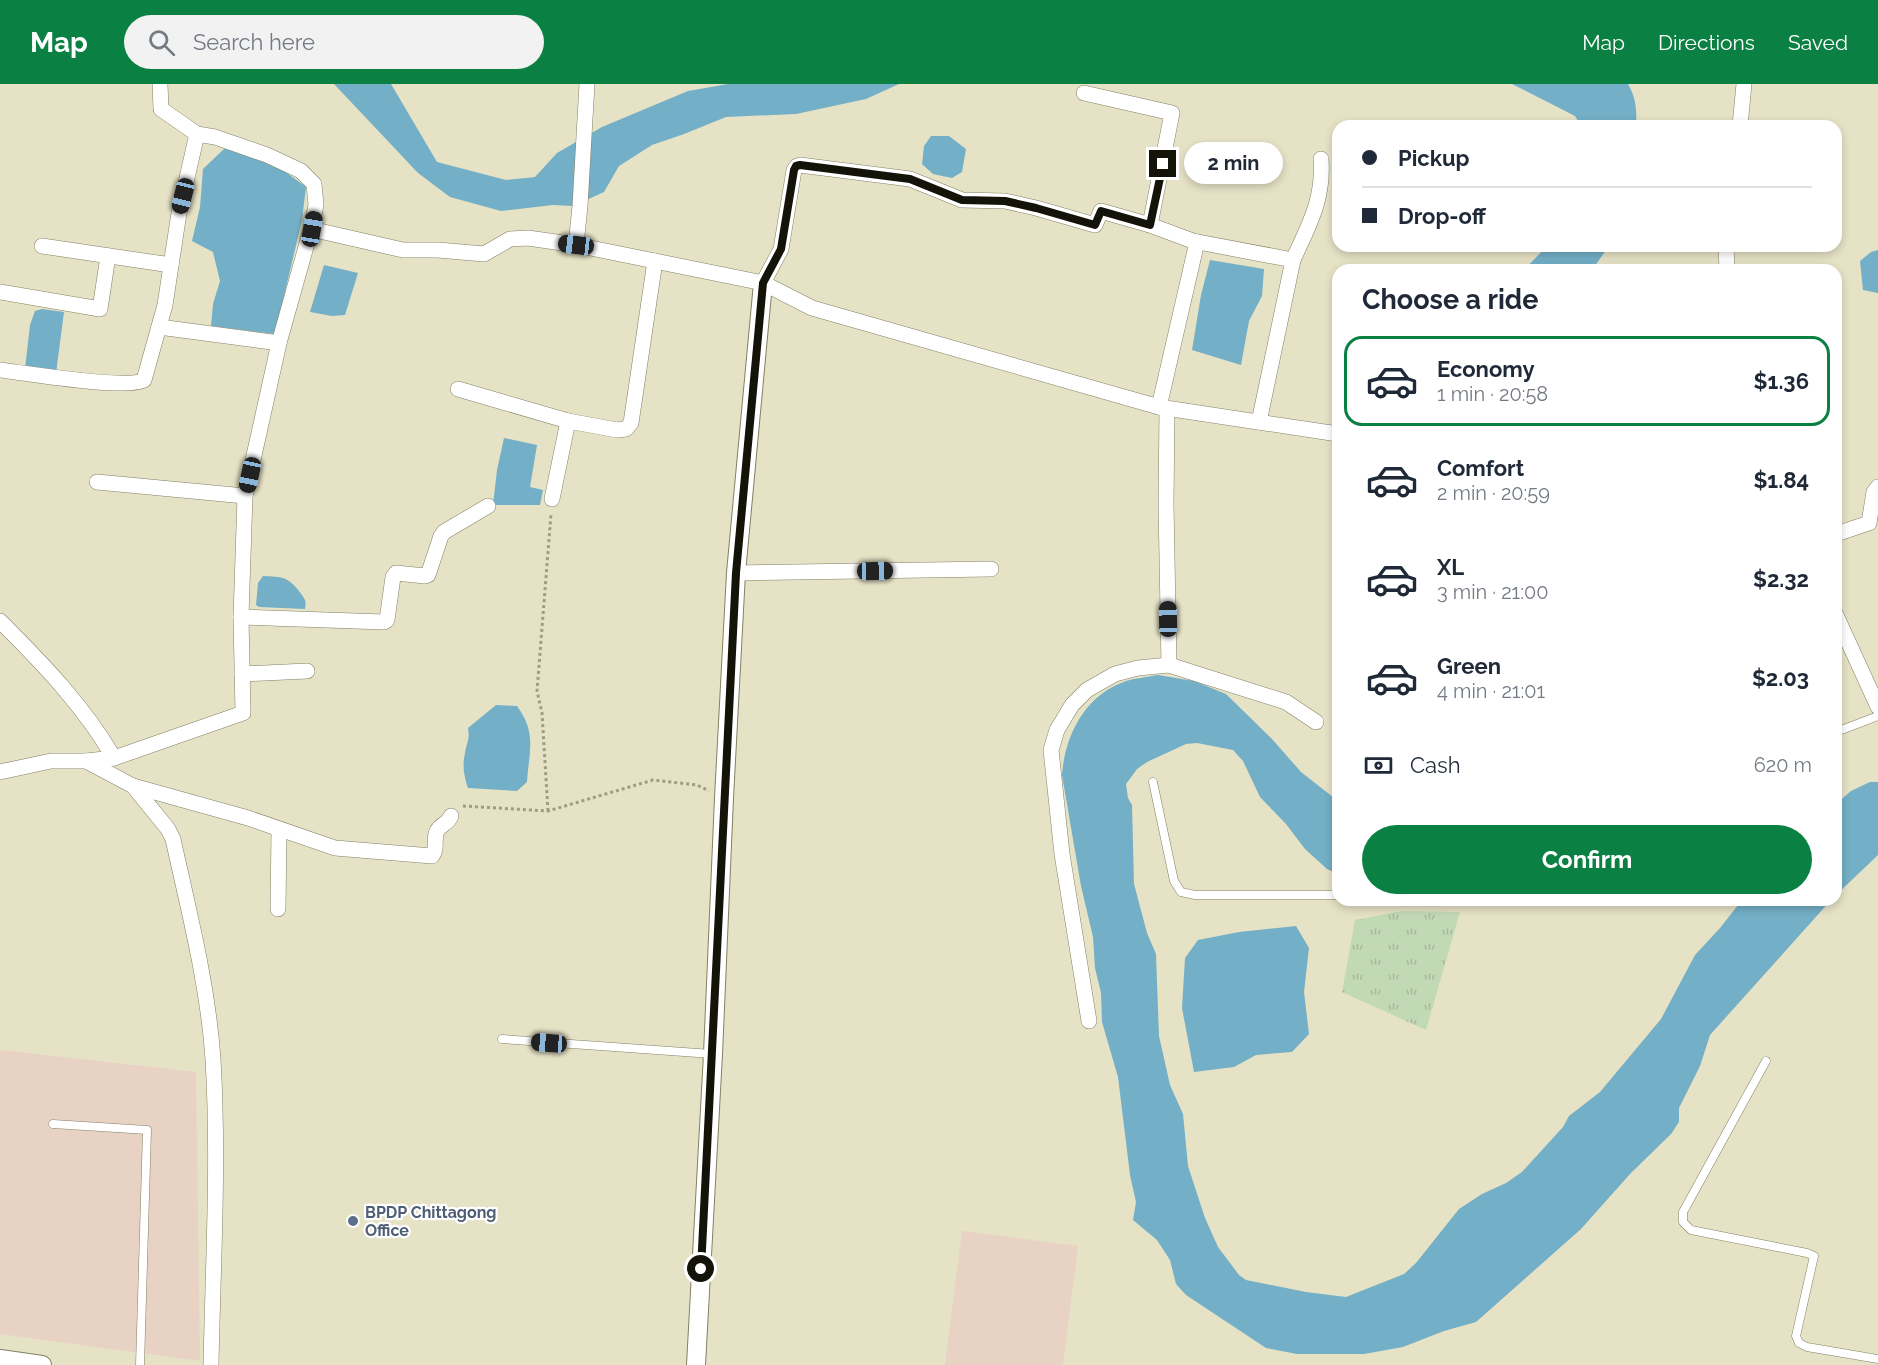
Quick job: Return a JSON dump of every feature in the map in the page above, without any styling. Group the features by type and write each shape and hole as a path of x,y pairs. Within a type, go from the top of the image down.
{"street":[{"path":"0,772 51,761 114,758 243,713 241,617 245,496 279,343 312,229 316,204 314,184 301,171 267,155 197,134 161,109 160,84"},
{"path":"576,245 586,84"},
{"path":"1741,120 1744,84"},
{"path":"1083,93 1172,113 1150,225"},
{"path":"0,370 120,384 144,380 165,304 179,213 197,134"},
{"path":"1259,422 1293,260 1313,215 1323,180 1321,159"},
{"path":"696,1365 736,573 763,283 781,249 796,166 910,179 962,200 1005,201 1095,225 1101,211 1197,242 1293,260"},
{"path":"312,229 403,250 484,254 510,238 528,238 576,245 763,283 812,308 1163,408 1332,433"},
{"path":"1169,666 1163,408 1197,242"},
{"path":"42,246 171,265"},
{"path":"0,292 100,309 108,256"},
{"path":"458,389 568,421 616,430 626,429 631,423 655,261"},
{"path":"159,327 279,343"},
{"path":"552,499 568,421"},
{"path":"97,483 245,496"},
{"path":"1842,532 1869,523 1874,492 1878,487"},
{"path":"241,617 384,622 387,620 393,577 396,573 424,576 428,574 444,532 488,506"},
{"path":"736,573 991,569"},
{"path":"0,621 52,672 78,704 114,758"},
{"path":"1842,628 1878,707"},
{"path":"1089,1021 1062,854 1052,750 1057,730 1072,705 1087,690 1114,674 1138,668 1169,666 1286,702 1316,722"},
{"path":"242,674 307,671"},
{"path":"86,761 133,786 248,818 344,850 432,856 435,853 438,828 449,821 451,816"},
{"path":"133,786 168,829 173,839 202,975 213,1069 211,1365"},
{"path":"278,909 279,830"},
{"path":"0,1359 42,1365"}],"lane":[{"path":"1842,730 1878,716"},
{"path":"1153,782 1174,881 1181,892 1196,895 1332,895"},
{"path":"502,1040 713,1054"},
{"path":"1766,1061 1683,1212 1683,1222 1691,1230 1814,1256 1796,1336 1799,1343 1807,1347 1878,1359"},
{"path":"53,1124 147,1130 140,1365"}],"path":[{"path":"548,811 542,713 537,691 552,499"},
{"path":"451,816 454,808 458,806 548,811 652,780 697,785 724,798"}],"shaded area":[{"path":"0,1050 196,1072 200,1361 0,1334"},
{"path":"962,1231 1078,1246 1063,1365 945,1365"}],"green space":[{"path":"1402,911 1460,912 1426,1030 1342,992 1355,920"}],"water":[{"path":"334,84 391,84 437,162 506,180 535,177 557,153 602,127 688,91 728,84 899,84 866,99 796,114 726,117 652,145 619,166 604,192 573,206 553,205 501,211 450,197 418,173"},
{"path":"1512,84 1628,84 1633,94 1636,120 1577,120 1575,116"},
{"path":"931,136 949,136 966,149 962,172 952,178 933,174 922,164 924,146"},
{"path":"225,148 280,168 306,187 302,220 275,334 211,326 213,304 220,281 213,252 192,241 200,207 203,169"},
{"path":"1878,250 1878,293 1863,290 1860,261 1871,252"},
{"path":"1541,252 1605,252 1596,264 1530,264"},
{"path":"1210,260 1264,269 1262,296 1249,321 1241,365 1192,350 1201,295"},
{"path":"324,265 358,273 345,315 332,316 310,312"},
{"path":"42,309 64,312 56,373 25,369 30,325 35,311"},
{"path":"504,438 537,445 530,487 543,490 540,505 493,505"},
{"path":"263,576 280,577 291,582 305,599 305,609 256,605 258,583"},
{"path":"1158,675 1194,681 1226,694 1272,739 1301,772 1332,796 1332,871 1305,849 1286,824 1260,797 1243,761 1233,750 1197,743 1186,744 1147,762 1137,769 1126,784 1128,798 1132,805 1134,884 1147,933 1156,954 1159,1036 1170,1085 1183,1114 1188,1166 1205,1218 1218,1247 1239,1275 1246,1280 1346,1297 1404,1274 1416,1263 1459,1209 1522,1172 1563,1127 1569,1116 1600,1092 1661,1019 1695,955 1737,906 1826,906 1710,1035 1700,1066 1679,1108 1679,1122 1671,1134 1630,1174 1581,1229 1476,1322 1444,1331 1403,1347 1364,1354 1297,1354 1266,1348 1186,1295 1176,1284 1170,1260 1157,1240 1133,1220 1136,1202 1130,1175 1118,1077 1102,1022 1101,993 1095,968 1093,937 1081,886 1062,775 1068,745 1080,718 1099,696 1112,687 1130,680"},
{"path":"496,705 517,706 527,725 530,751 527,782 517,791 468,788 465,780 464,762 468,728"},
{"path":"1870,782 1878,782 1878,855 1842,889 1842,799 1851,791"},
{"path":"1296,926 1309,948 1304,992 1309,1034 1292,1052 1256,1055 1234,1067 1194,1072 1182,1008 1185,958 1198,940 1239,932"}],"place":[{"name":"BPDP Chittagong Office","path":"353,1221"}],"route":[{"path":"701,1269 736,573 763,283 781,249 794,170 800,165 910,179 962,200 1005,201 1095,225 1101,211 1150,225 1163,164"}]}
